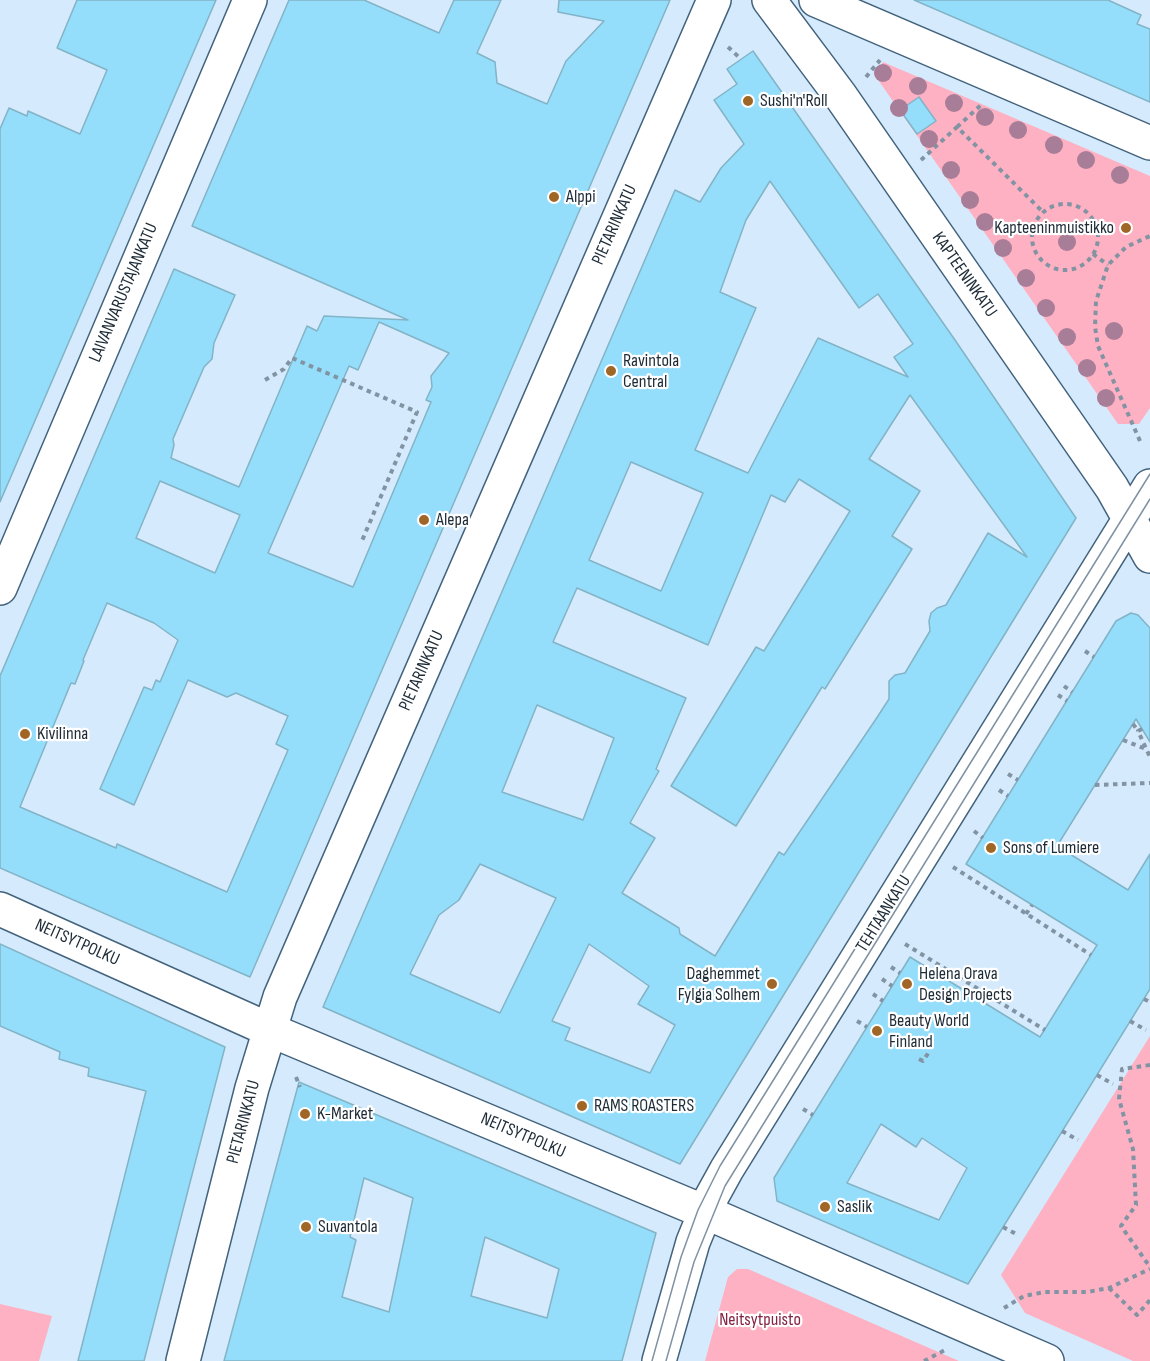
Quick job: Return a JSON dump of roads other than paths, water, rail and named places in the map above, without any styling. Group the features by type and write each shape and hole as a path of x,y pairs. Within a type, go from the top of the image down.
{"street":[{"name":"LAIVANVARUSTAJANKATU","path":"0,588 250,0"},
{"name":"PIETARINKATU","path":"183,1361 252,1088 280,997 714,0"},
{"name":"KAPTEENINKATU","path":"769,0 840,94 1112,488 1150,556"},
{"path":"816,0 1150,143"},
{"name":"TEHTAANKATU","path":"659,1361 685,1269 705,1212 726,1169 1150,486"},
{"name":"NEITSYTPOLKU","path":"0,909 270,1030 705,1212 1047,1361"}],"tram line":[{"path":"652,1361 681,1257 698,1210 720,1166 1150,474"},
{"path":"666,1361 694,1262 725,1186 1150,499"}],"place":[{"name":"Sushi'n'Roll","path":"748,101"},
{"name":"Alppi","path":"554,197"},
{"name":"Kapteeninmuistikko","path":"1126,228"},
{"name":"Ravintola Central","path":"611,371"},
{"name":"Alepa","path":"424,520"},
{"name":"Kivilinna","path":"25,734"},
{"name":"Sons of Lumiere","path":"991,848"},
{"name":"Daghemmet Fylgia Solhem","path":"772,984"},
{"name":"Helena Orava Design Projects","path":"907,984"},
{"name":"Beauty World Finland","path":"877,1031"},
{"name":"RAMS ROASTERS","path":"582,1106"},
{"name":"K-Market","path":"305,1114"},
{"name":"Saslik","path":"825,1207"},
{"name":"Suvantola","path":"306,1227"}],"park label":[{"name":"Neitsytpuisto","path":"760,1320"}]}
